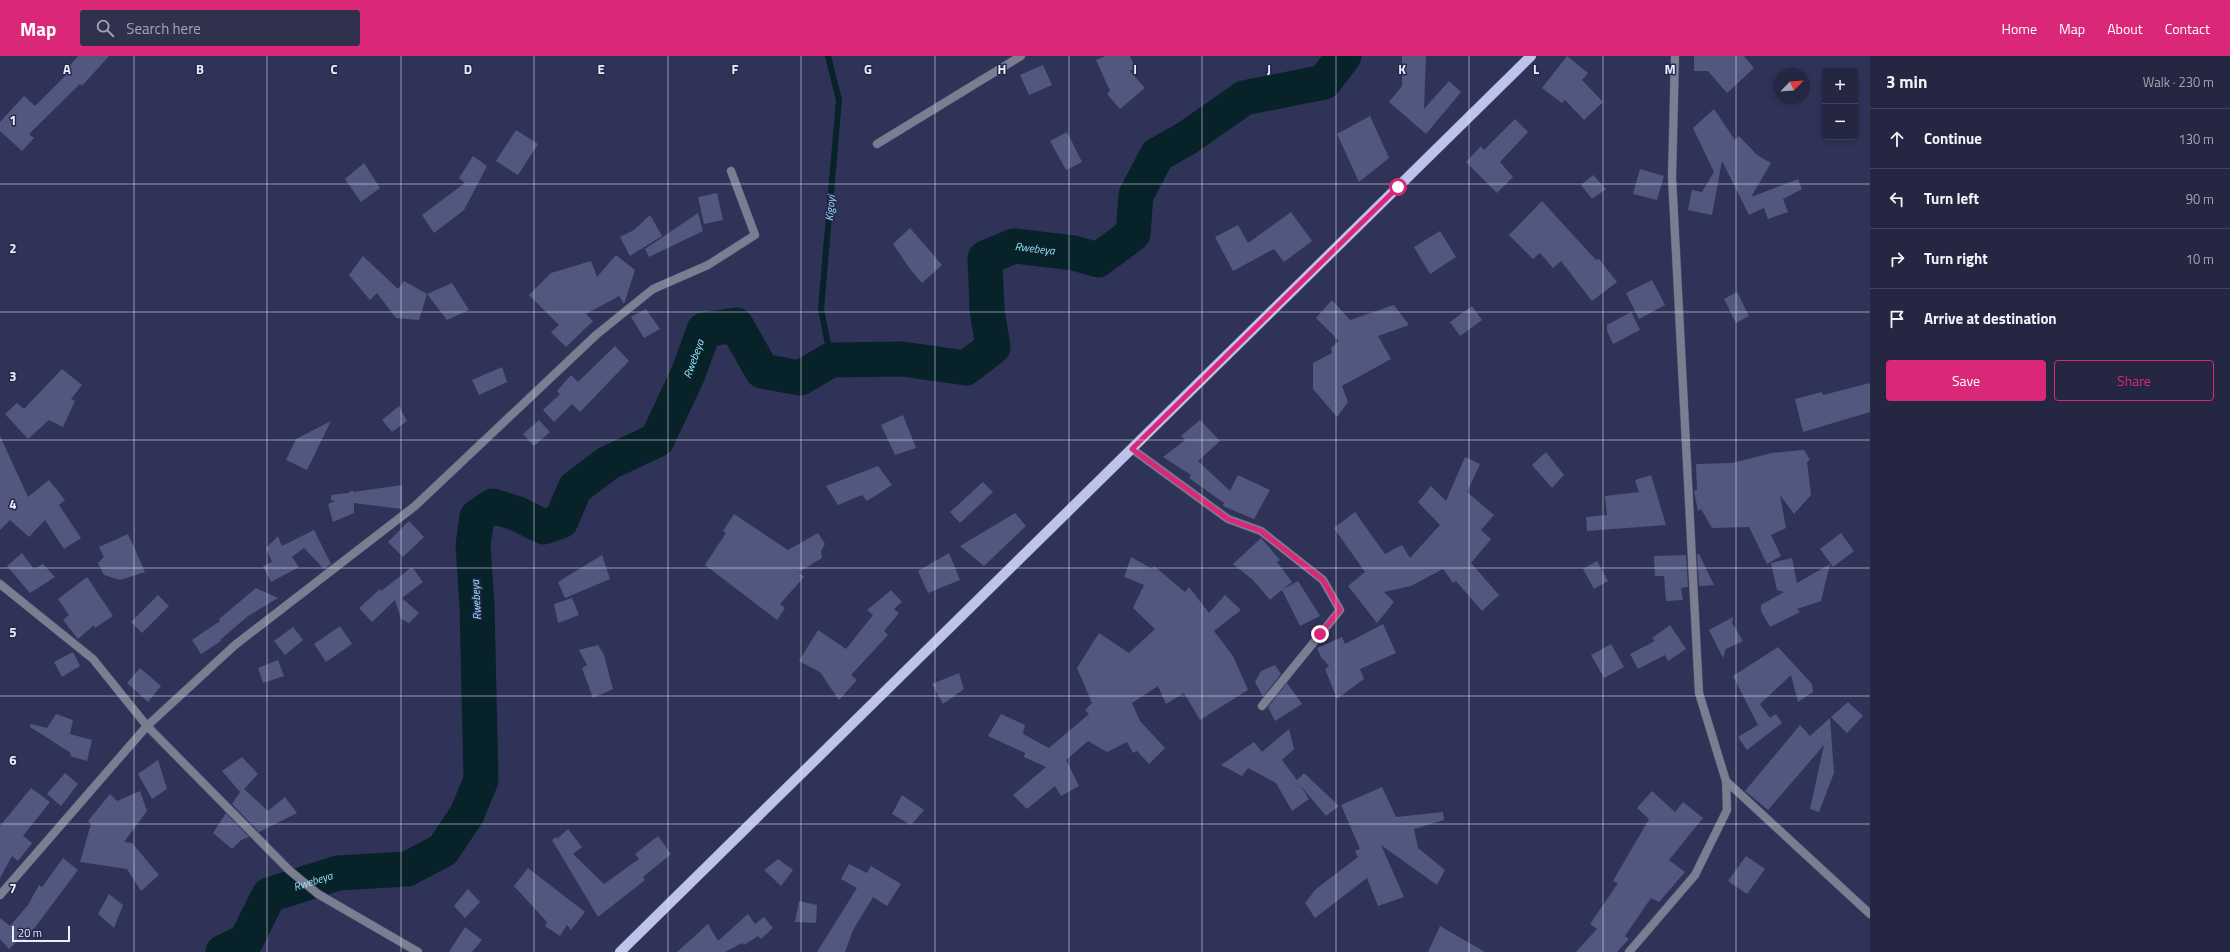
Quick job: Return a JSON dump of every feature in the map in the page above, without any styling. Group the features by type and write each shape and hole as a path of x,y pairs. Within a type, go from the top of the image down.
{"main road":[{"path":"620,952 1531,56"}],"street":[{"path":"877,144 1021,56"},
{"path":"1629,952 1695,875 1727,810 1726,780 1699,693 1672,177 1675,56"},
{"path":"0,895 147,726 235,645 415,506 596,335 653,289 708,265 755,235 731,171"},
{"path":"1132,449 1228,519 1261,531 1323,580 1340,610 1262,706"},
{"path":"0,584 93,659 147,726 290,870 318,894 418,952"},
{"path":"1726,780 1870,914"}],"building":[{"path":"78,56 109,56 82,86 80,84 29,134 34,138 22,151 0,131 0,122 24,96 35,106 68,73 65,71"},
{"path":"1105,56 1130,56 1135,68 1130,71 1145,88 1120,109 1107,94 1110,91 1096,60"},
{"path":"1402,56 1426,56 1424,109 1449,81 1461,92 1426,134 1389,102 1402,86"},
{"path":"1567,56 1588,73 1582,80 1603,102 1584,120 1565,100 1562,103 1542,88"},
{"path":"1694,56 1744,56 1754,68 1727,93 1708,71 1694,71"},
{"path":"1043,65 1052,85 1029,95 1020,75"},
{"path":"1714,109 1735,140 1739,136 1757,155 1771,163 1751,197 1798,179 1802,189 1783,199 1788,212 1768,219 1764,208 1749,215 1722,161 1712,215 1688,210 1692,190 1702,192 1714,172 1693,128"},
{"path":"1370,116 1389,158 1359,182 1337,134"},
{"path":"1515,119 1528,132 1500,162 1513,177 1497,193 1466,162 1481,146 1484,150"},
{"path":"516,130 538,144 518,175 496,161"},
{"path":"1067,132 1082,162 1066,170 1050,141"},
{"path":"473,156 487,166 464,210 434,233 422,215 465,183 459,178"},
{"path":"364,163 380,188 361,202 345,179"},
{"path":"1640,169 1664,176 1657,200 1633,194"},
{"path":"1593,175 1606,189 1592,199 1581,185"},
{"path":"717,193 723,220 704,224 698,197"},
{"path":"1542,201 1596,260 1599,259 1617,282 1592,301 1561,261 1553,268 1540,253 1533,259 1509,235"},
{"path":"1291,212 1312,241 1284,262 1274,249 1233,271 1215,237 1238,225 1248,243"},
{"path":"698,213 703,231 649,257 645,249"},
{"path":"650,215 662,236 630,256 620,237 634,230"},
{"path":"910,228 942,265 922,283 910,269 893,244"},
{"path":"1440,231 1456,257 1430,274 1414,247"},
{"path":"616,255 635,270 624,304 619,296 586,314 593,321 566,347 551,332 559,325 529,295 551,273 591,261 597,277"},
{"path":"363,256 398,289 404,281 427,294 419,320 396,318 377,293 370,300 349,275"},
{"path":"1652,280 1665,305 1639,319 1626,293"},
{"path":"452,283 469,310 447,320 427,294"},
{"path":"1737,292 1749,316 1736,323 1724,299"},
{"path":"1332,300 1350,320 1394,305 1409,325 1378,336 1391,359 1342,386 1348,402 1337,417 1313,389 1313,363 1332,353 1331,348 1339,341 1316,318"},
{"path":"1472,306 1482,320 1460,336 1450,322"},
{"path":"646,309 660,329 644,338 631,317"},
{"path":"1631,312 1640,330 1613,344 1607,331 1607,325"},
{"path":"615,346 629,361 580,412 572,404 554,422 543,410 560,394 557,391 571,375 578,382"},
{"path":"502,367 507,382 479,395 472,380"},
{"path":"62,369 82,385 71,399 75,401 63,427 49,420 28,439 5,414 17,403 24,409"},
{"path":"1870,383 1870,412 1803,432 1795,399 1822,392 1823,395"},
{"path":"399,406 407,421 392,432 382,420"},
{"path":"903,415 916,448 895,455 881,425"},
{"path":"539,420 550,432 534,446 523,434"},
{"path":"1200,420 1220,441 1198,461 1230,491 1238,475 1270,490 1254,519 1223,506 1224,503 1189,478 1191,475 1163,457 1185,440 1181,436"},
{"path":"331,421 307,470 286,460 296,439"},
{"path":"0,436 28,497 49,480 65,500 59,505 81,538 64,549 45,520 29,537 10,520 0,530"},
{"path":"1804,450 1810,460 1807,462 1811,495 1794,514 1780,495 1786,528 1771,535 1781,556 1767,564 1749,527 1712,528 1701,509 1698,511 1694,491 1697,490 1696,464 1732,463 1772,453"},
{"path":"1546,452 1564,475 1552,488 1532,465"},
{"path":"1465,457 1480,464 1467,492 1494,515 1481,530 1491,539 1471,563 1499,595 1482,611 1456,581 1453,583 1443,569 1411,586 1384,592 1394,602 1377,623 1348,586 1365,572 1334,528 1355,512 1385,554 1402,545 1410,558 1440,525 1418,502 1431,486 1446,501"},
{"path":"878,466 892,485 867,501 862,495 838,505 826,486"},
{"path":"1651,475 1666,525 1587,531 1586,517 1607,515 1605,496 1639,492 1635,480"},
{"path":"983,482 993,492 960,523 950,512"},
{"path":"402,485 402,509 354,503 354,513 333,522 328,504 335,501 331,500 331,495 348,493 353,490 353,492"},
{"path":"1015,513 1026,526 984,566 960,546"},
{"path":"734,514 788,550 818,533 825,544 821,551 822,558 799,572 804,577 780,604 785,608 777,620 705,565 726,533 723,531"},
{"path":"409,521 424,537 403,557 388,542"},
{"path":"314,530 331,564 324,569 304,548 292,557 299,567 271,582 263,566 272,562 266,548 278,536 282,546"},
{"path":"1841,533 1854,551 1833,567 1820,549"},
{"path":"128,534 145,572 120,580 104,575 98,563 104,557 99,547"},
{"path":"1261,538 1280,560 1277,562 1292,582 1270,600 1253,580 1233,564"},
{"path":"22,553 34,569 43,564 55,577 30,593 7,566"},
{"path":"949,553 960,580 928,593 918,571"},
{"path":"1697,554 1699,554 1714,585 1699,586"},
{"path":"602,555 610,579 565,598 558,582"},
{"path":"1686,555 1688,587 1681,588 1683,600 1666,601 1664,576 1655,576 1654,556"},
{"path":"1131,557 1152,569 1154,566 1185,592 1189,587 1209,613 1225,595 1241,610 1214,631 1233,656 1248,690 1200,720 1184,693 1166,704 1158,686 1132,703 1140,721 1165,748 1149,764 1137,751 1133,753 1127,742 1107,752 1088,741 1066,760 1079,786 1061,796 1055,786 1027,809 1013,795 1046,767 1024,757 1025,753 988,736 1001,714 1025,725 1023,734 1049,748 1089,714 1085,710 1092,703 1077,668 1099,633 1129,653 1155,629 1133,608 1144,585 1124,577"},
{"path":"1792,558 1797,583 1830,564 1821,601 1797,609 1800,612 1770,627 1761,611 1761,605 1784,592 1777,590 1771,563"},
{"path":"1597,561 1608,581 1594,589 1583,569"},
{"path":"412,567 423,582 402,598 419,613 409,623 401,619 395,600 372,622 359,608 380,589 381,591"},
{"path":"87,577 113,616 95,628 94,625 78,639 63,620 69,615 58,599"},
{"path":"1298,581 1320,616 1300,626 1282,590"},
{"path":"256,588 278,598 248,616 220,640 221,641 201,654 192,640 220,621 219,619"},
{"path":"891,590 902,602 894,609 899,613 884,631 888,635 851,675 857,680 839,700 820,672 799,661 818,630 846,649 873,615 867,610"},
{"path":"158,595 169,606 142,633 131,622"},
{"path":"572,598 579,615 558,623 554,604"},
{"path":"1733,617 1732,623 1743,641 1726,649 1723,658 1709,630"},
{"path":"1383,624 1396,653 1360,669 1364,679 1337,699 1325,669 1329,666 1321,657 1317,648 1342,637 1345,644"},
{"path":"1670,625 1686,649 1668,661 1665,655 1638,669 1630,654 1655,641 1652,638"},
{"path":"340,626 352,644 326,662 314,644"},
{"path":"293,627 303,640 285,655 274,641"},
{"path":"1611,644 1624,667 1604,678 1591,655"},
{"path":"598,645 604,655 613,689 593,698 582,668 587,665 579,650"},
{"path":"1778,647 1812,684 1813,692 1798,702 1791,675 1760,704 1770,718 1776,714 1782,723 1747,750 1738,737 1758,725 1733,676"},
{"path":"73,652 80,666 62,677 54,662"},
{"path":"278,660 284,676 263,683 258,668"},
{"path":"1275,665 1281,674 1263,697 1255,682 1261,671"},
{"path":"140,668 161,686 148,702 127,683"},
{"path":"959,673 964,689 943,704 932,684"},
{"path":"1287,683 1302,704 1275,721 1268,707"},
{"path":"1848,702 1863,716 1847,733 1831,717"},
{"path":"56,714 73,720 70,734 92,740 87,761 70,756 71,753 30,727 31,724 47,728"},
{"path":"1830,718 1834,773 1819,812 1810,809 1824,745 1768,810 1745,791 1800,725 1810,736"},
{"path":"1289,729 1294,749 1282,760 1297,780 1304,773 1339,806 1326,816 1300,785 1309,799 1292,811 1276,783 1248,768 1242,776 1221,765 1254,742 1262,752"},
{"path":"242,757 258,774 244,789 268,811 285,797 297,813 259,832 232,804 240,792 222,771"},
{"path":"158,760 167,789 152,799 138,774"},
{"path":"65,773 78,784 61,806 47,794"},
{"path":"1382,787 1396,817 1443,812 1444,820 1414,829 1418,848 1445,870 1437,885 1381,845 1404,897 1378,906 1367,878 1315,918 1305,903 1316,889 1358,857 1355,851 1360,849 1341,805"},
{"path":"31,788 50,802 23,836 32,843 18,861 12,856 0,878 0,826"},
{"path":"140,791 147,811 124,842 132,843 159,875 141,891 127,869 80,862 91,824 88,821 110,794 117,801"},
{"path":"1652,791 1675,812 1683,802 1703,818 1669,860 1685,872 1659,902 1651,898 1625,936 1629,939 1617,952 1576,952 1597,929 1590,924 1618,883 1613,881 1649,819 1637,808"},
{"path":"902,795 924,810 911,825 892,814"},
{"path":"226,813 249,837 241,840 232,849 213,833"},
{"path":"568,829 582,847 573,854 604,884 639,859 635,854 658,836 671,854 643,877 645,880 598,917 552,840 556,837 557,839"},
{"path":"1746,856 1765,869 1747,894 1728,881"},
{"path":"63,858 78,870 24,942 19,939 9,949 0,939 0,918 10,926 28,905 39,885 42,887"},
{"path":"778,859 793,870 781,886 764,870"},
{"path":"849,864 867,873 871,866 901,884 887,906 873,897 853,930 845,952 817,952 857,888 841,879"},
{"path":"528,868 585,912 571,930 567,925 560,936 545,926 547,922 514,886"},
{"path":"468,889 480,902 465,918 454,906"},
{"path":"109,894 123,905 114,928 98,914"},
{"path":"799,901 817,905 816,923 795,922"},
{"path":"748,914 755,924 764,917 773,928 761,939 758,936 744,945 742,943 725,952 677,952 708,924 718,941"},
{"path":"1440,926 1485,952 1428,952"},
{"path":"465,927 482,940 472,952 449,952"}],"waterway":[{"name":"Kigoyi","path":"828,56 839,100 821,309 831,360"},
{"name":"Rwebeya","path":"223,952 246,941 269,895 338,873 407,869 443,850 467,814 481,780 477,605 473,545 477,517 493,506 518,514 544,527 561,521 575,488 608,463 657,440 688,374 704,330 736,325 762,371 800,378 831,360 902,359 966,368 993,347 987,310 985,258 1014,246 1074,253 1098,260 1133,234 1136,195 1157,155 1187,138 1244,98 1324,82 1344,56"}],"route":[{"path":"1320,634 1340,610 1323,580 1261,531 1228,519 1132,449 1398,187"}]}
